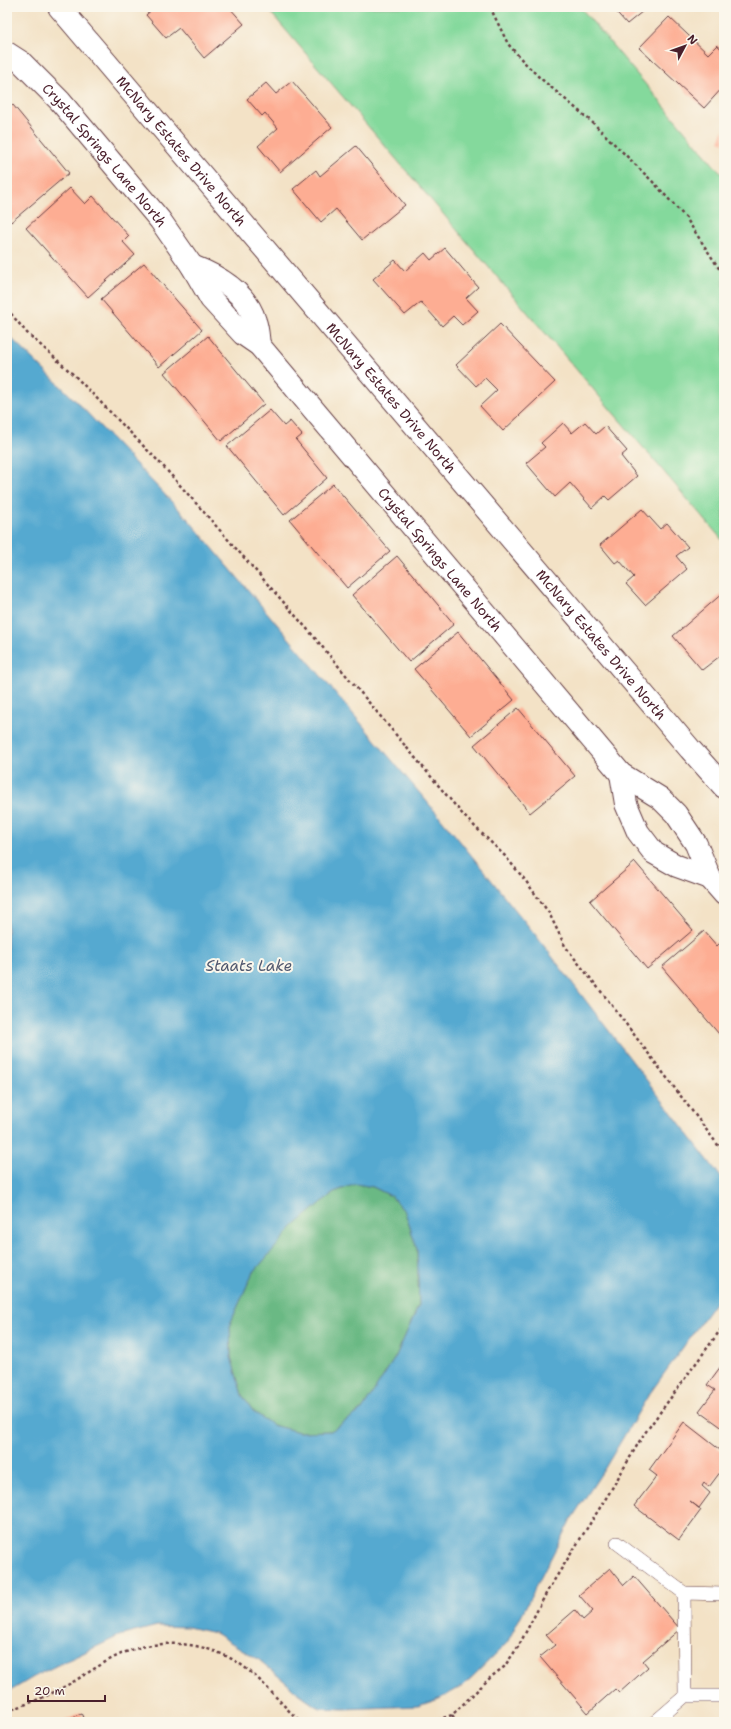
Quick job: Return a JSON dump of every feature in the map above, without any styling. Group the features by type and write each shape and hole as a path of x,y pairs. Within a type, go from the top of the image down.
{"street":[{"name":"McNary Estates Drive North","path":"59,7 690,749 724,787"},
{"name":"Crystal Springs Lane North","path":"7,53 21,62 60,101 160,220 192,266 211,299 243,334 259,346 621,774 660,798 676,814 696,844 717,886"},
{"name":"Crystal Springs Lane North","path":"621,774 626,804 638,832 654,853 717,886"}],"lane":[{"path":"617,1543 684,1593 724,1594"},
{"path":"684,1593 685,1696"},
{"path":"654,1722 685,1696 724,1696"}],"path":[{"path":"490,7 508,44 539,77 592,122 655,184 686,218 724,276"},
{"path":"7,309 27,333 75,376 168,471 304,626 464,816 505,856 549,913 565,946 724,1153"},
{"path":"432,1722 452,1715 492,1676 504,1667 518,1647 548,1590 608,1495 642,1437 724,1325"},
{"path":"7,1711 32,1702 60,1689 126,1652 155,1644 178,1643 218,1652 237,1662 268,1688 301,1722"},
{"path":"452,1715 458,1722"}],"green space":[{"path":"266,7 580,7 724,177 724,542"},
{"path":"356,1184 373,1187 391,1196 405,1212 417,1249 419,1305 396,1356 362,1410 331,1431 299,1432 272,1425 253,1411 242,1395 231,1357 230,1324 252,1274 294,1225 334,1192"}],"water":[{"name":"Staats Lake","path":"7,334 75,400 188,519 343,702 455,835 534,933 724,1181 724,1287 720,1296 648,1396 605,1468 570,1521 507,1643 463,1686 439,1699 418,1706 343,1709 319,1708 297,1692 258,1659 215,1633 188,1627 157,1626 119,1636 37,1675 7,1693","holes":["356,1184 373,1187 391,1196 405,1212 417,1249 419,1305 396,1356 362,1410 331,1431 299,1432 272,1425 253,1411 242,1395 231,1357 230,1324 252,1274 294,1226 334,1192"]}],"building":[{"path":"155,7 229,7 244,24 204,58 179,28 166,38 146,15"},
{"path":"612,7 648,7 627,24"},
{"path":"669,17 708,54 717,45 724,51 724,86 704,108 639,48"},
{"path":"292,81 332,127 280,172 258,146 278,128 265,113 262,116 247,99 266,83 276,94"},
{"path":"13,105 69,173 11,222 7,217 7,110"},
{"path":"724,129 724,143 719,141"},
{"path":"356,146 405,205 362,240 336,209 321,222 293,189 316,170 320,176"},
{"path":"70,188 85,204 93,196 129,236 123,242 135,255 88,297 26,228"},
{"path":"445,248 478,287 466,298 478,311 462,325 453,316 442,326 421,302 405,315 373,279 395,260 405,271 425,253 431,260"},
{"path":"144,263 202,330 159,367 101,299"},
{"path":"500,324 555,382 503,431 480,406 497,390 485,378 476,386 456,365"},
{"path":"208,336 264,404 221,441 164,373"},
{"path":"270,410 284,426 290,421 302,435 296,440 327,478 284,515 227,446"},
{"path":"585,422 596,434 605,426 627,451 621,456 637,476 609,500 605,496 592,508 570,483 555,497 526,463 545,447 541,443 563,423 572,433"},
{"path":"333,484 390,551 347,588 290,520"},
{"path":"642,509 660,529 667,523 688,547 676,556 687,569 645,605 626,584 634,577 619,560 615,563 600,545"},
{"path":"397,556 454,624 409,662 352,595"},
{"path":"724,592 724,661 720,656 702,670 673,636"},
{"path":"458,632 514,700 471,736 414,669"},
{"path":"518,708 575,776 530,813 474,745"},
{"path":"635,862 693,930 647,969 590,901"},
{"path":"704,931 717,946 720,943 724,949 724,1030 719,1034 662,967"},
{"path":"724,1362 724,1429 699,1411 715,1390 707,1385"},
{"path":"684,1422 724,1453 724,1467 709,1487 704,1483 702,1486 710,1493 699,1508 690,1501 701,1510 679,1540 634,1506 657,1476 649,1470"},
{"path":"610,1568 624,1585 634,1576 680,1629 643,1661 648,1667 619,1693 615,1689 588,1713 540,1657 555,1645 546,1635 575,1610 583,1620 593,1611 579,1595"},
{"path":"81,1713 85,1722 62,1722"}]}
